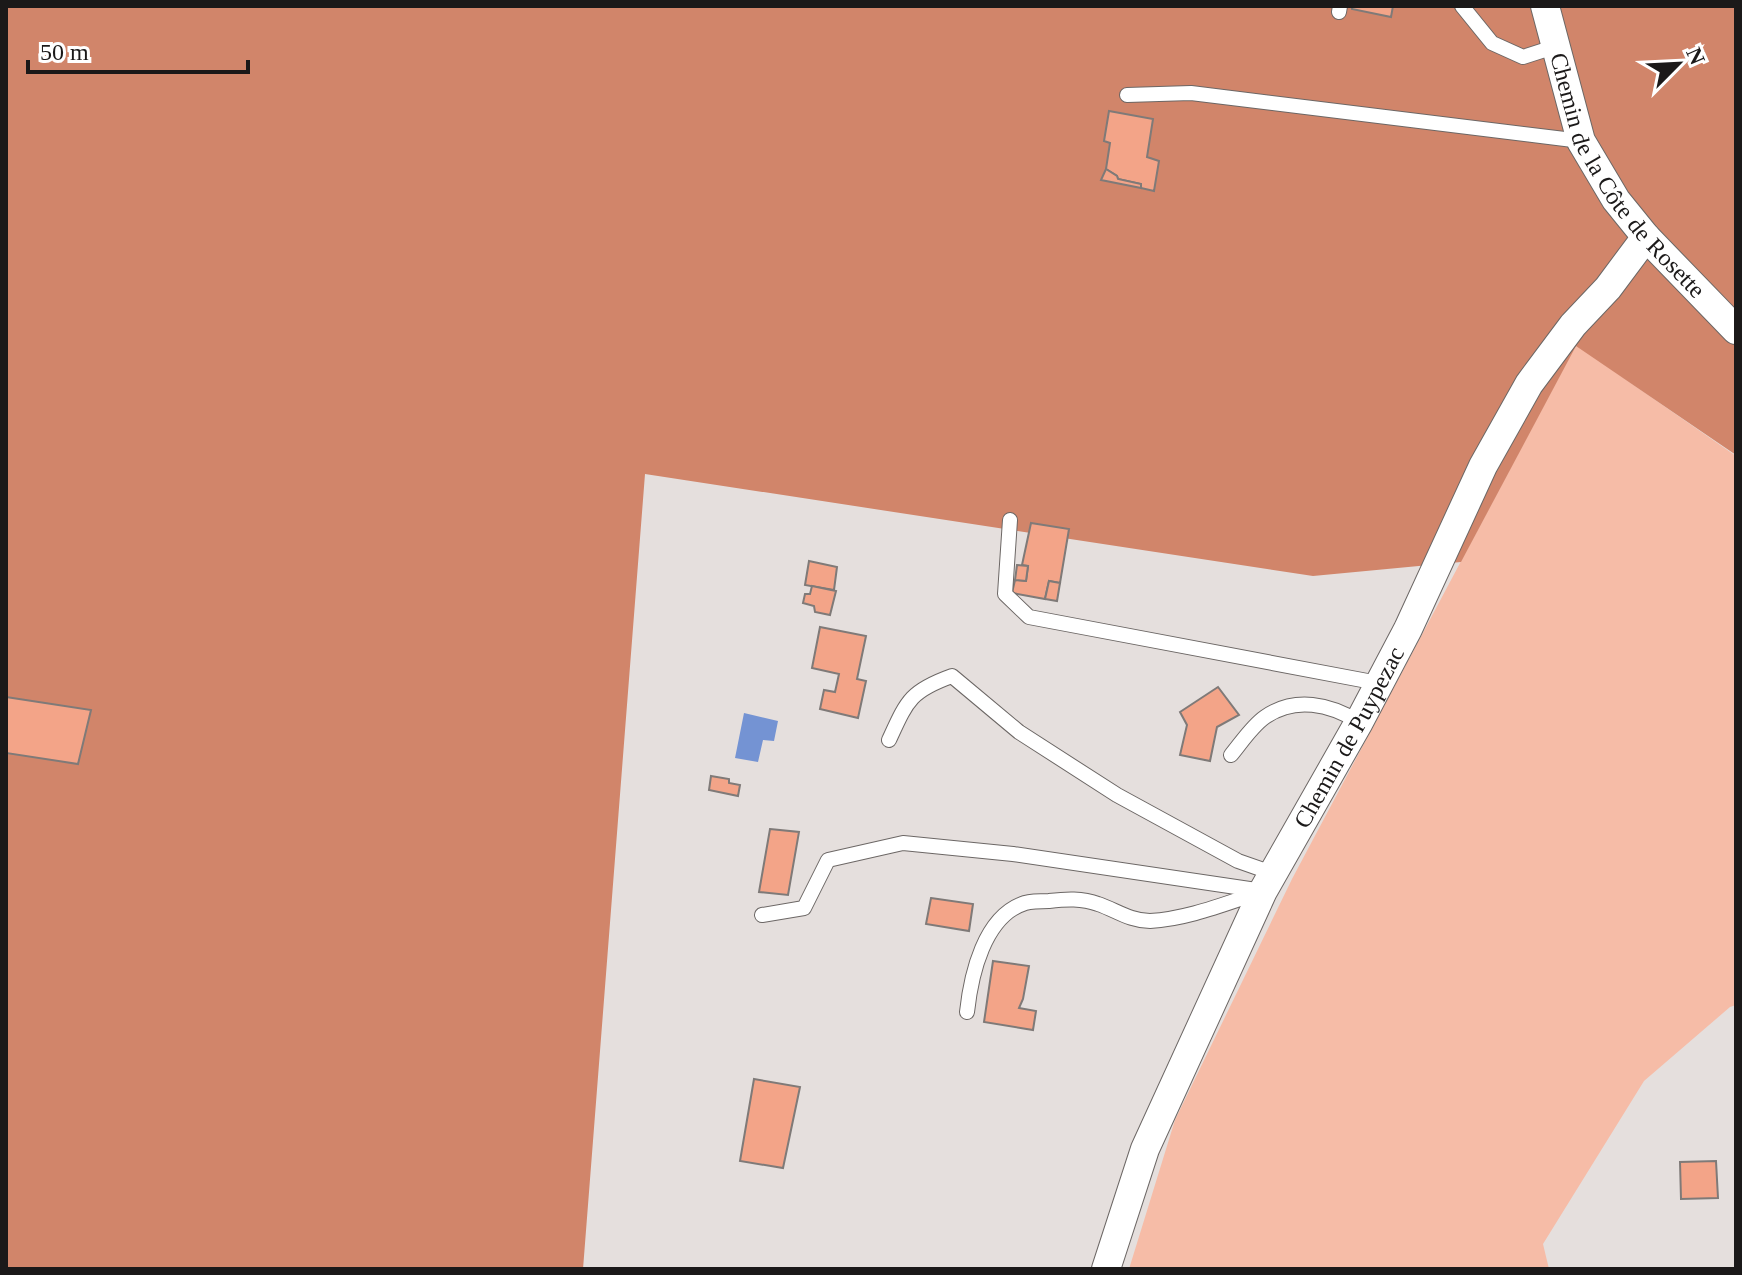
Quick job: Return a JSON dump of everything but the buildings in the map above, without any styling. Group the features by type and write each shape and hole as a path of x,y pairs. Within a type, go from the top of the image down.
{"street":[{"name":"Chemin de la Côte de Rosette","path":"1545,6 1581,141 1616,200 1646,237 1736,330"},
{"name":"Chemin de Puypezac","path":"1106,1269 1145,1149 1268,882 1408,629 1483,466 1529,384 1646,237"}],"lane":[{"path":"1462,6 1492,43 1523,57 1554,47"},
{"path":"1127,95 1191,93 1581,141"},
{"path":"1010,520 1005,594 1029,617 1378,683"},
{"path":"889,740 908,699 933,683 952,676 1019,732 1117,795 1238,861 1268,882"},
{"path":"1231,755 1264,718 1295,703 1338,709 1359,722"},
{"path":"762,915 804,908 828,860 903,843 1268,882"},
{"path":"967,1012 970,983 982,950 1000,918 1024,903 1072,898 1098,903 1123,916 1149,921 1214,908 1268,882"}],"shaded area":[{"path":"6,6 1736,6 1736,455 1576,346 1461,562 1313,576 645,474 583,1269 6,1269"},
{"path":"1576,345 1736,456 1736,1005 1644,1081 1543,1244 1549,1269 1129,1269 1175,1120 1292,879"}],"water":[{"path":"744,713 778,721 774,741 763,740 758,762 735,758"}]}
